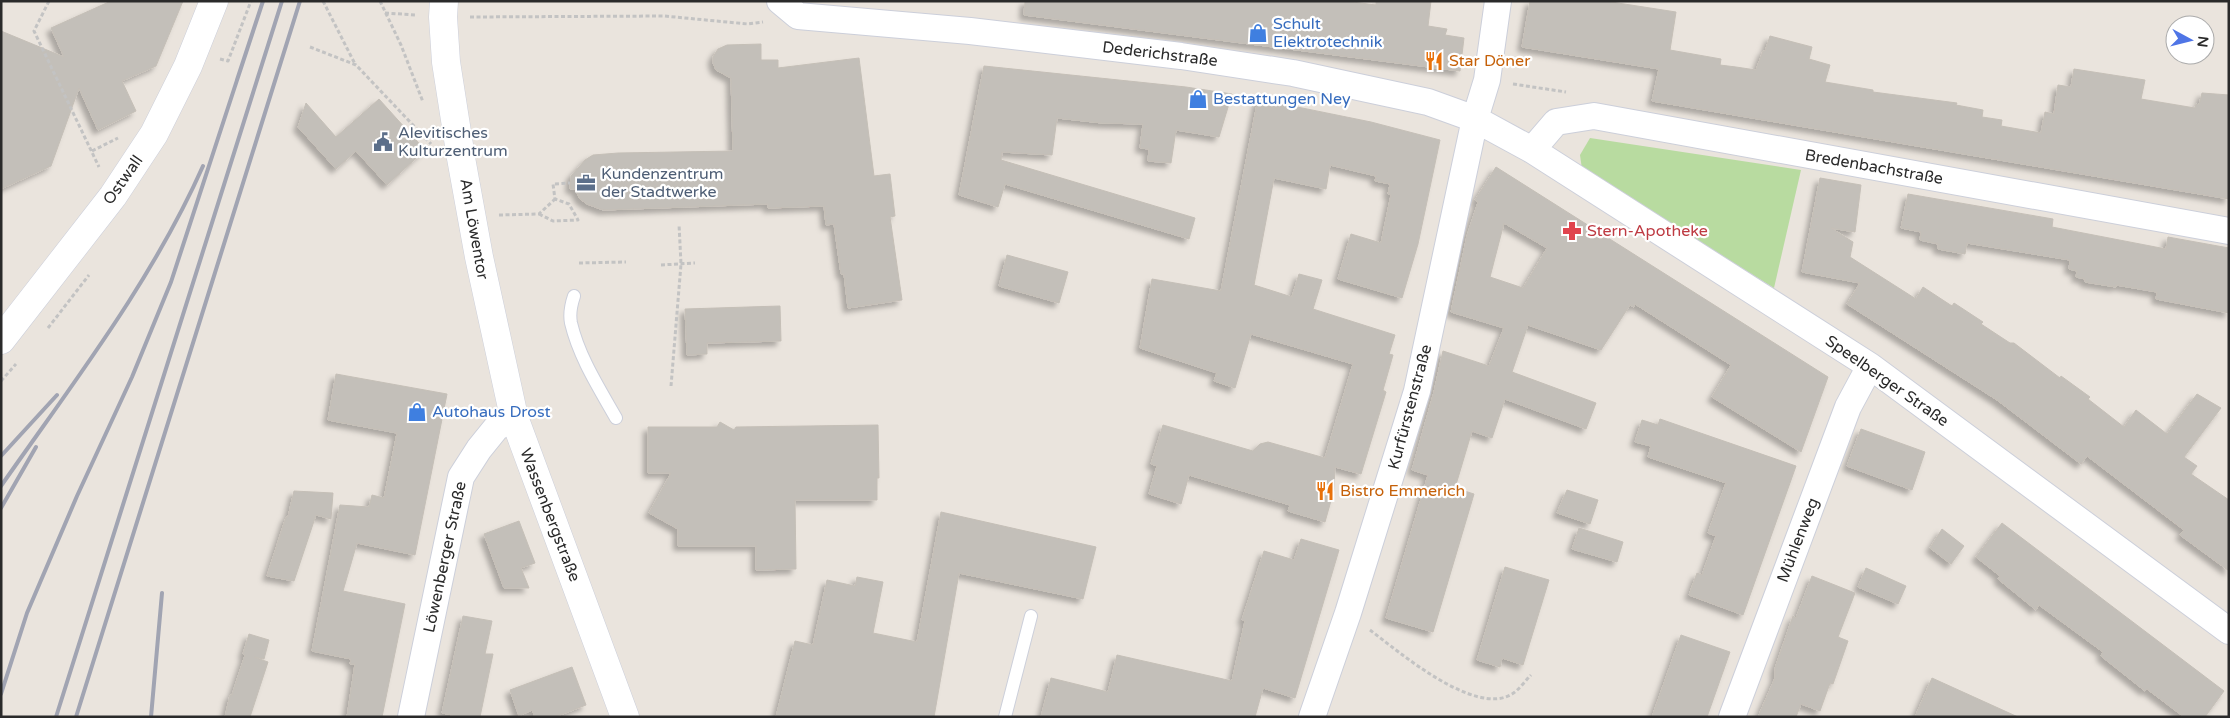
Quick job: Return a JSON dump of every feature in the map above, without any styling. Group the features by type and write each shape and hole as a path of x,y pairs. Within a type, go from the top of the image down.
{"street":[{"name":"Ostwall","path":"1,340 113,196 154,134 188,66 214,1"},
{"name":"Kurfürstenstraße","path":"1312,717 1348,613 1417,391 1474,120 1487,80 1498,1"},
{"name":"Am Löwentor","path":"443,9 446,62 489,309"},
{"name":"Dederichstraße","path":"789,9 1181,56 1322,79 1428,102 1474,120 1532,150"},
{"name":"Bredenbachstraße","path":"1532,150 1556,122 1594,116 2229,231"},
{"name":"Speelberger Straße","path":"1532,150 1870,366 2229,631"},
{"name":"Wassenbergstraße","path":"489,309 514,417 626,717"},
{"name":"Mühlenweg","path":"1732,717 1848,407 1870,366"},
{"name":"Löwenberger Straße","path":"411,717 461,477 479,449 496,428 514,417"}],"lane":[{"path":"574,296 570,309 570,322 588,369 616,418"},
{"path":"1004,717 1031,616"}],"path":[{"path":"49,1 34,31 113,196"},
{"path":"220,59 228,61 251,1"},
{"path":"322,1 356,65 433,147"},
{"path":"386,13 443,9 664,16 748,24 789,9"},
{"path":"310,47 356,65"},
{"path":"1487,80 1582,95 1594,116"},
{"path":"555,199 553,184 570,183"},
{"path":"502,215 540,214 553,221 578,220 569,204 555,199"},
{"path":"540,214 555,199"},
{"path":"671,386 681,264 678,224"},
{"path":"579,264 626,262"},
{"path":"661,265 695,263"},
{"path":"1348,613 1422,669 1467,694 1489,700 1512,694 1531,675"}],"green space":[{"path":"1590,138 1801,170 1774,288 1582,169 1580,155"}],"building":[{"path":"111,1 183,1 156,66 122,81 136,111 98,130 79,88 51,166 1,189 1,31 64,57 51,28"},
{"path":"1025,1 1345,1 1376,5 1376,1 1431,1 1428,26 1447,29 1445,35 1464,38 1460,71 1024,15"},
{"path":"1530,1 1605,1 1676,12 1670,50 1721,59 1720,65 1756,70 1770,36 1812,47 1809,59 1830,65 1825,82 1873,90 1873,92 1957,103 1956,105 1983,110 1982,117 2002,120 2001,126 2041,133 2045,112 2054,114 2058,85 2071,87 2074,69 2145,80 2141,99 2195,108 2196,104 2199,105 2202,93 2229,95 2229,199 1652,101 1659,69 1522,47"},
{"path":"761,44 761,60 778,60 778,68 859,58 874,176 890,174 895,216 890,217 902,300 848,308 844,274 841,274 834,224 826,225 824,206 768,208 768,204 603,210 587,204 580,199 575,189 570,189 571,176 585,160 593,155 733,151 731,78 716,70 713,57 718,49 727,45"},
{"path":"984,66 1186,87 1232,94 1219,137 1176,130 1171,163 1148,161 1149,149 1140,148 1143,124 1102,123 1057,118 1052,155 1002,152 1001,160 1195,218 1189,239 1005,184 998,207 959,195"},
{"name":"Alevitisches Kulturzentrum","path":"379,99 425,150 387,185 356,151 336,169 298,127 306,103 336,137"},
{"path":"1258,99 1371,122 1440,140 1418,244 1402,298 1338,279 1351,234 1381,243 1391,195 1388,194 1390,184 1375,181 1376,176 1330,165 1326,189 1274,178 1254,285 1292,297 1299,274 1322,280 1313,309 1395,335 1389,354 1393,355 1383,390 1386,392 1361,474 1335,467 1334,490 1325,522 1288,511 1290,505 1189,475 1181,504 1149,494 1157,466 1151,464 1163,425 1253,451 1260,444 1268,442 1325,458 1353,364 1251,334 1235,388 1214,381 1217,373 1140,348 1152,279 1221,291"},
{"path":"1496,167 1828,377 1801,452 1712,397 1731,365 1635,304 1634,307 1630,305 1601,350 1528,325 1512,372 1596,403 1586,429 1505,399 1492,438 1472,431 1455,488 1474,494 1433,632 1386,618 1428,475 1412,470 1434,392 1443,351 1489,366 1504,328 1451,312 1467,236 1478,202 1475,200","holes":["1504,223 1547,248 1523,288 1490,277"]},
{"path":"1820,178 1861,185 1855,232 1831,228 1853,242 1850,257 1916,299 1923,287 1952,306 1954,303 1983,322 1981,324 2010,343 2014,343 2060,378 2061,376 2090,397 2088,399 2124,427 2136,410 2167,434 2197,394 2221,408 2184,457 2197,466 2191,474 2229,500 2229,571 2180,535 2184,530 2087,456 2081,464 1997,400 1847,304 1860,283 1802,272"},
{"path":"1908,194 2053,219 2052,227 2166,249 2168,237 2229,248 2229,313 2156,299 2157,292 2085,282 2085,279 2076,277 2077,271 2069,269 2070,260 1967,243 1965,254 1938,249 1938,244 1920,240 1921,232 1901,228"},
{"path":"1007,255 1068,272 1059,303 999,286"},
{"path":"780,306 781,341 707,343 707,354 687,355 685,309"},
{"path":"336,374 447,394 415,555 357,543 343,591 405,604 382,717 347,717 355,664 350,664 351,659 312,651 340,505 369,507 372,495 384,498 397,433 328,420"},
{"path":"1660,419 1796,466 1743,615 1689,595 1697,573 1702,575 1716,536 1708,533 1726,483 1648,457 1651,446 1635,442 1642,420 1658,425"},
{"path":"720,422 734,430 736,427 878,425 879,478 877,478 877,500 795,500 796,569 756,570 756,546 678,546 678,529 649,513 671,473 648,473 648,427 717,427"},
{"path":"1861,429 1925,452 1912,490 1847,466"},
{"path":"1567,490 1598,500 1590,524 1557,513"},
{"path":"294,491 333,493 331,519 316,515 294,581 267,576 286,517 288,517"},
{"path":"941,512 1096,547 1083,599 959,573 934,717 776,717 795,641 813,645 827,580 855,586 857,577 883,582 873,633 917,642"},
{"path":"519,521 535,563 521,568 529,588 504,588 484,534"},
{"path":"2002,523 2224,691 2205,717 2184,717 2147,689 2145,691 2101,656 2103,652 2039,605 2036,610 1998,579 2000,576 1976,557"},
{"path":"1579,528 1623,542 1617,562 1572,549"},
{"path":"1942,529 1964,546 1951,564 1930,548"},
{"path":"1301,539 1339,550 1295,698 1263,688 1255,717 1041,717 1051,678 1108,692 1117,655 1232,681 1245,621 1242,620 1264,551 1294,560"},
{"path":"1505,567 1549,580 1523,665 1502,658 1500,667 1477,660"},
{"path":"1866,568 1906,586 1898,604 1858,587"},
{"path":"1812,576 1855,593 1838,637 1848,641 1833,684 1830,683 1820,711 1801,704 1796,717 1758,717 1775,678 1775,668 1793,616 1796,618"},
{"path":"463,616 492,621 485,654 493,654 480,717 462,717 442,713"},
{"path":"249,634 269,640 264,659 254,657 268,662 250,717 225,717 230,695 232,695 245,655 243,654"},
{"path":"1681,635 1730,652 1707,717 1652,717"},
{"path":"572,667 586,705 555,717 535,717 532,710 519,716 510,690"},
{"path":"1932,678 2018,717 1915,717"}],"railway":[{"path":"237,80 263,1"},
{"path":"56,717 282,1"},
{"path":"76,717 300,1"},
{"path":"1,694 27,613 77,496 132,377 171,282 239,74"},
{"path":"1,486 136,291 183,209 203,166"},
{"path":"1,456 57,395"},
{"path":"1,508 36,447"},
{"path":"151,717 162,593"}],"place":[{"name":"Schult Elektrotechnik","path":"1258,33"},
{"name":"Star Döner","path":"1434,61"},
{"name":"Bestattungen Ney","path":"1198,99"},
{"name":"Alevitisches Kulturzentrum","path":"383,142"},
{"name":"Kundenzentrum der Stadtwerke","path":"586,183"},
{"name":"Stern-Apotheke","path":"1572,231"},
{"name":"Autohaus Drost","path":"417,412"},
{"name":"Bistro Emmerich","path":"1325,491"}]}
